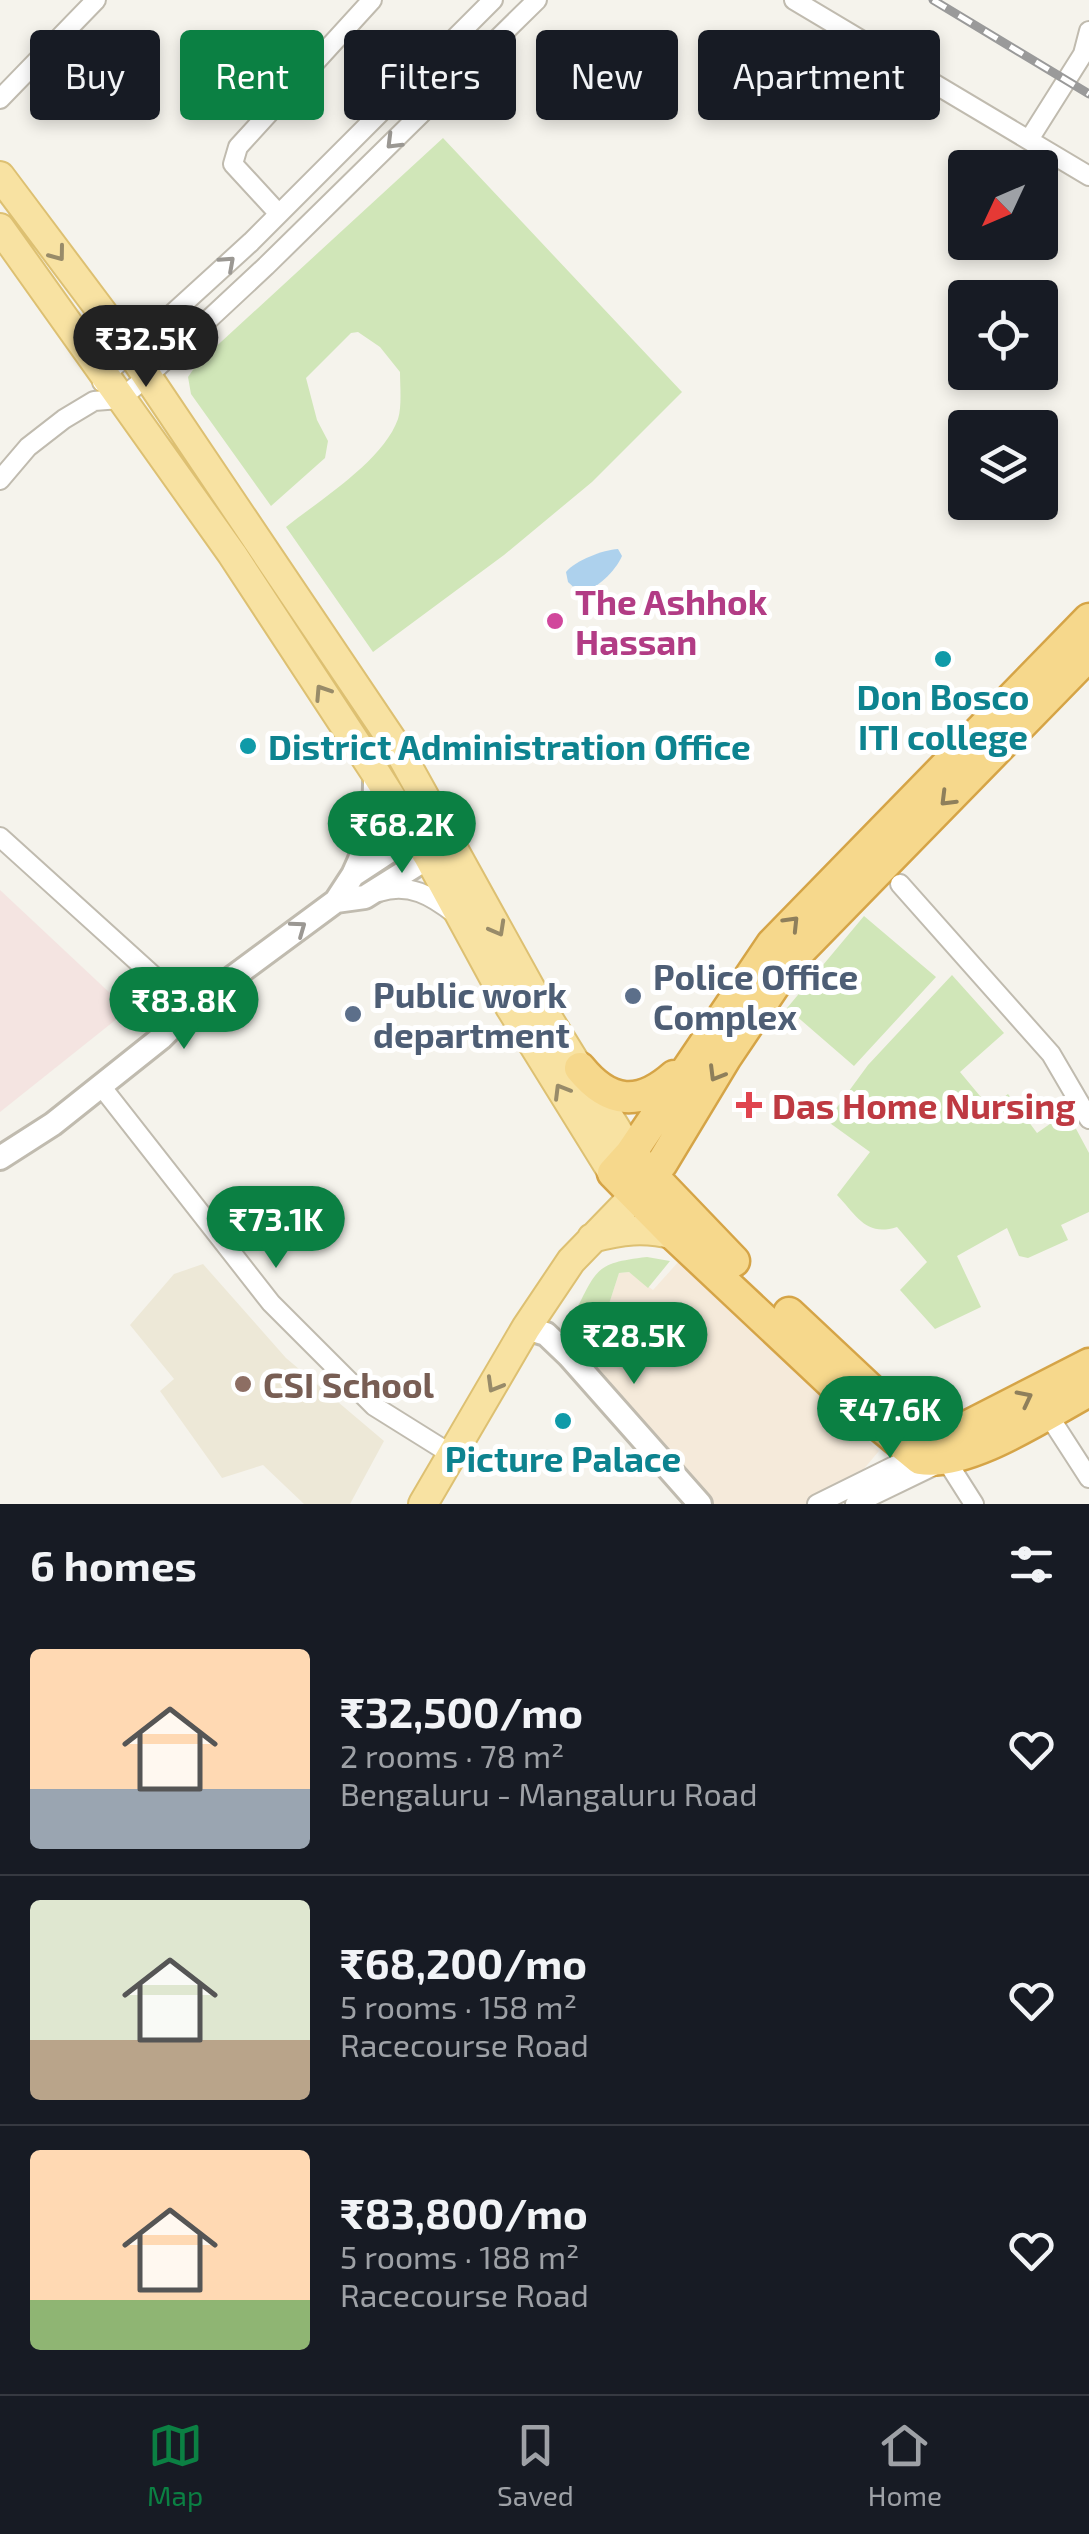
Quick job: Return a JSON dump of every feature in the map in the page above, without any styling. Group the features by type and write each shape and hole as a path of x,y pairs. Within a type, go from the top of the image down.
{"highway":[{"path":"1089,619 772,944 622,1163 643,1186 674,1235 914,1456 933,1462 950,1450 1047,1414 1089,1391"},
{"path":"643,1186 792,959 1089,655"},
{"path":"580,1068 595,1087 632,1098 660,1088 696,1054"},
{"path":"643,1186 695,1224 902,1419 950,1450"},
{"path":"950,1450 960,1430 1089,1364"}],"main road":[{"path":"0,176 176,418 398,749 464,921 510,1007 622,1163"},
{"path":"0,228 106,392 240,566 374,772 433,838 580,1068 622,1163"},
{"path":"240,566 266,549"},
{"path":"422,1504 571,1260 643,1186"},
{"path":"590,1239 639,1229 674,1235"}],"street":[{"path":"0,100 96,0"},
{"path":"280,214 233,164 238,146 372,0"},
{"path":"106,392 130,352 280,214 493,0"},
{"path":"0,480 28,447 106,392 147,377 537,0"},
{"path":"794,0 1089,176"},
{"path":"1030,138 1083,54 1089,31"},
{"path":"169,356 176,418"},
{"path":"0,1158 53,1124 161,1038 190,1008 336,901 368,844 376,811 374,772"},
{"path":"0,837 190,1008"},
{"path":"353,876 433,838"},
{"path":"365,897 433,838"},
{"path":"900,884 1051,1054 1089,1119"},
{"path":"336,901 399,887 431,896 464,921"},
{"path":"101,1086 271,1304 374,1406 454,1456"},
{"path":"526,1328 546,1334 570,1356 700,1504"},
{"path":"1047,1414 1089,1478"},
{"path":"855,1504 950,1450 974,1504"},
{"path":"817,1504 914,1456"}],"shaded area":[{"path":"0,890 128,1010 0,1112"},
{"path":"680,1260 879,1451 857,1477 817,1504 700,1504 569,1356 590,1333 600,1331 619,1273 629,1272 653,1290"},
{"name":"CSI School","path":"203,1264 286,1358 384,1441 350,1504 304,1504 263,1465 222,1478 160,1391 174,1379 130,1325 174,1274"}],"green space":[{"path":"443,138 682,392 592,482 504,555 373,652 286,527 350,478 379,450 398,419 400,372 380,347 358,332 351,333 306,378 317,420 328,441 325,458 271,506 191,394 188,377 197,364"},
{"path":"864,916 936,977 854,1066 787,1008"},
{"path":"952,975 1004,1033 960,1072 990,1108 1008,1094 1037,1133 1067,1112 1089,1153 1089,1212 1061,1225 1068,1240 1028,1258 1019,1256 1007,1228 957,1256 981,1307 935,1329 900,1290 927,1262 897,1227 870,1227 837,1195 870,1152 827,1121 868,1065"},
{"path":"647,1257 670,1261 648,1288 629,1272 619,1273 600,1332 590,1333 574,1314 593,1278 616,1262"}],"water":[{"path":"618,549 622,556 619,562 593,588 581,594 568,582 566,572 576,563"}],"railway":[{"path":"933,0 1089,94"}],"place":[{"name":"The Ashhok Hassan","path":"555,621"},
{"name":"Don Bosco ITI college","path":"943,659"},
{"name":"District Administration Office","path":"248,746"},
{"name":"Police Office Complex","path":"633,996"},
{"name":"Public work department","path":"353,1014"},
{"name":"Das Home Nursing","path":"749,1105"},
{"name":"CSI School","path":"243,1384"},
{"name":"Picture Palace","path":"563,1421"}]}
